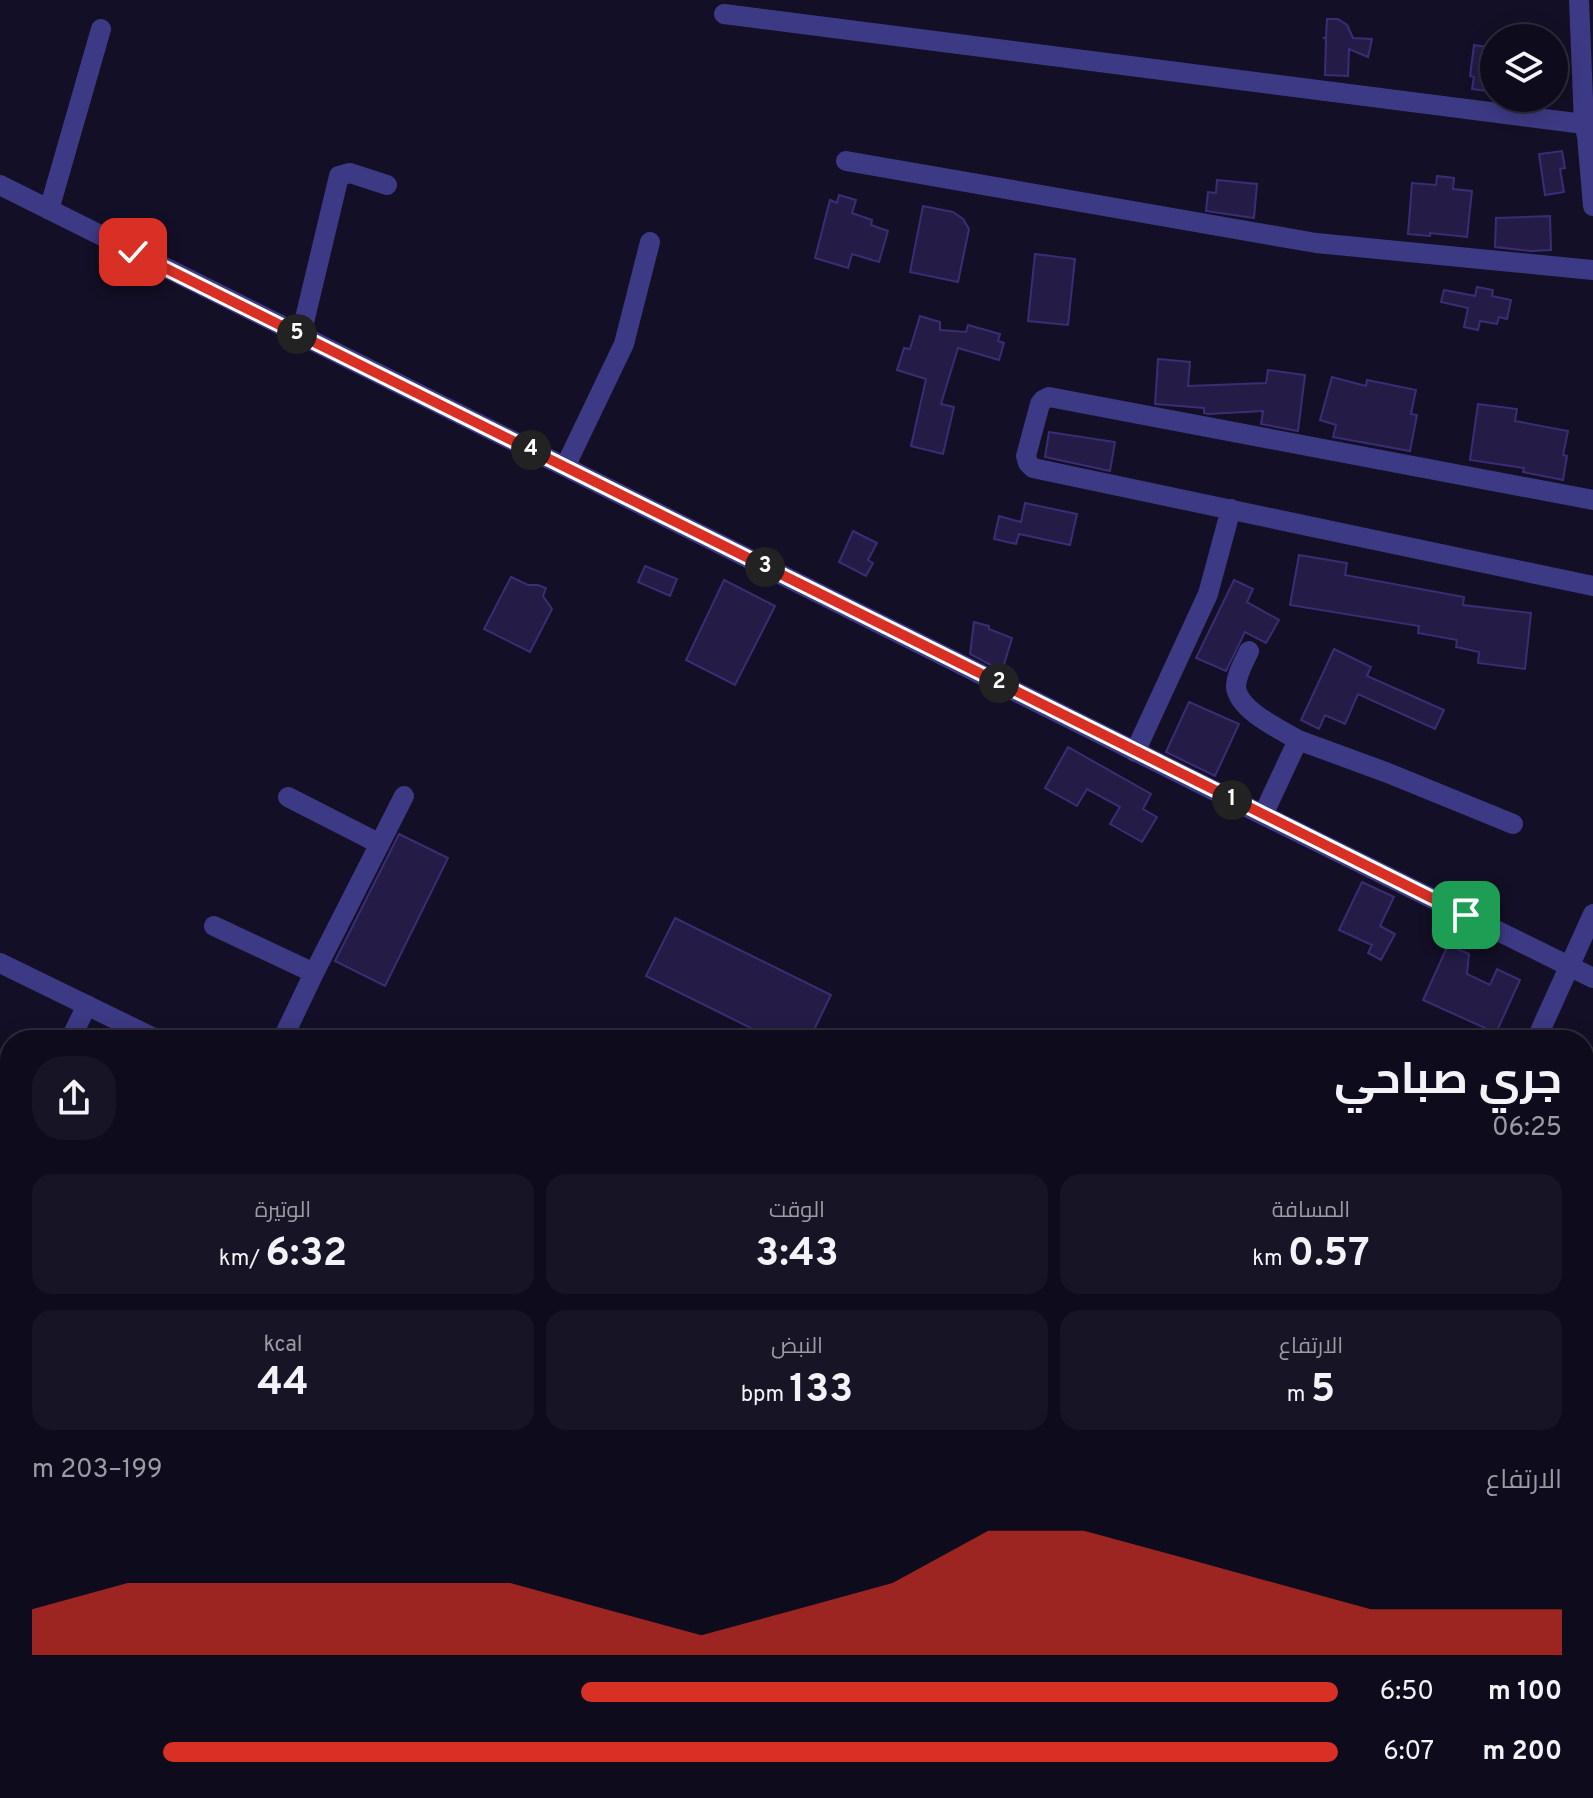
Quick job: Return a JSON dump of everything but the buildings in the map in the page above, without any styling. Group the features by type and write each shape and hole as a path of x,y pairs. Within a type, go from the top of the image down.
{"street":[{"path":"1584,4 1593,206"},
{"path":"724,14 1588,132"},
{"path":"49,210 101,29"},
{"path":"846,161 1316,243 1593,270"},
{"path":"301,335 339,176 350,173 387,185"},
{"path":"0,185 1593,978"},
{"path":"565,467 624,344 650,242"},
{"path":"1593,500 1049,397 1040,404 1026,456 1033,468 1593,586"},
{"path":"1135,752 1208,594 1231,509"},
{"path":"1249,651 1236,686 1239,699 1256,714 1298,740 1513,824"},
{"path":"1263,815 1298,740"},
{"path":"287,1030 404,796"},
{"path":"288,797 380,844"},
{"path":"1540,1030 1593,914"},
{"path":"214,926 314,973"},
{"path":"0,963 138,1030"},
{"path":"75,1030 87,1005"}],"route":[{"path":"133,252 1466,915"}]}
